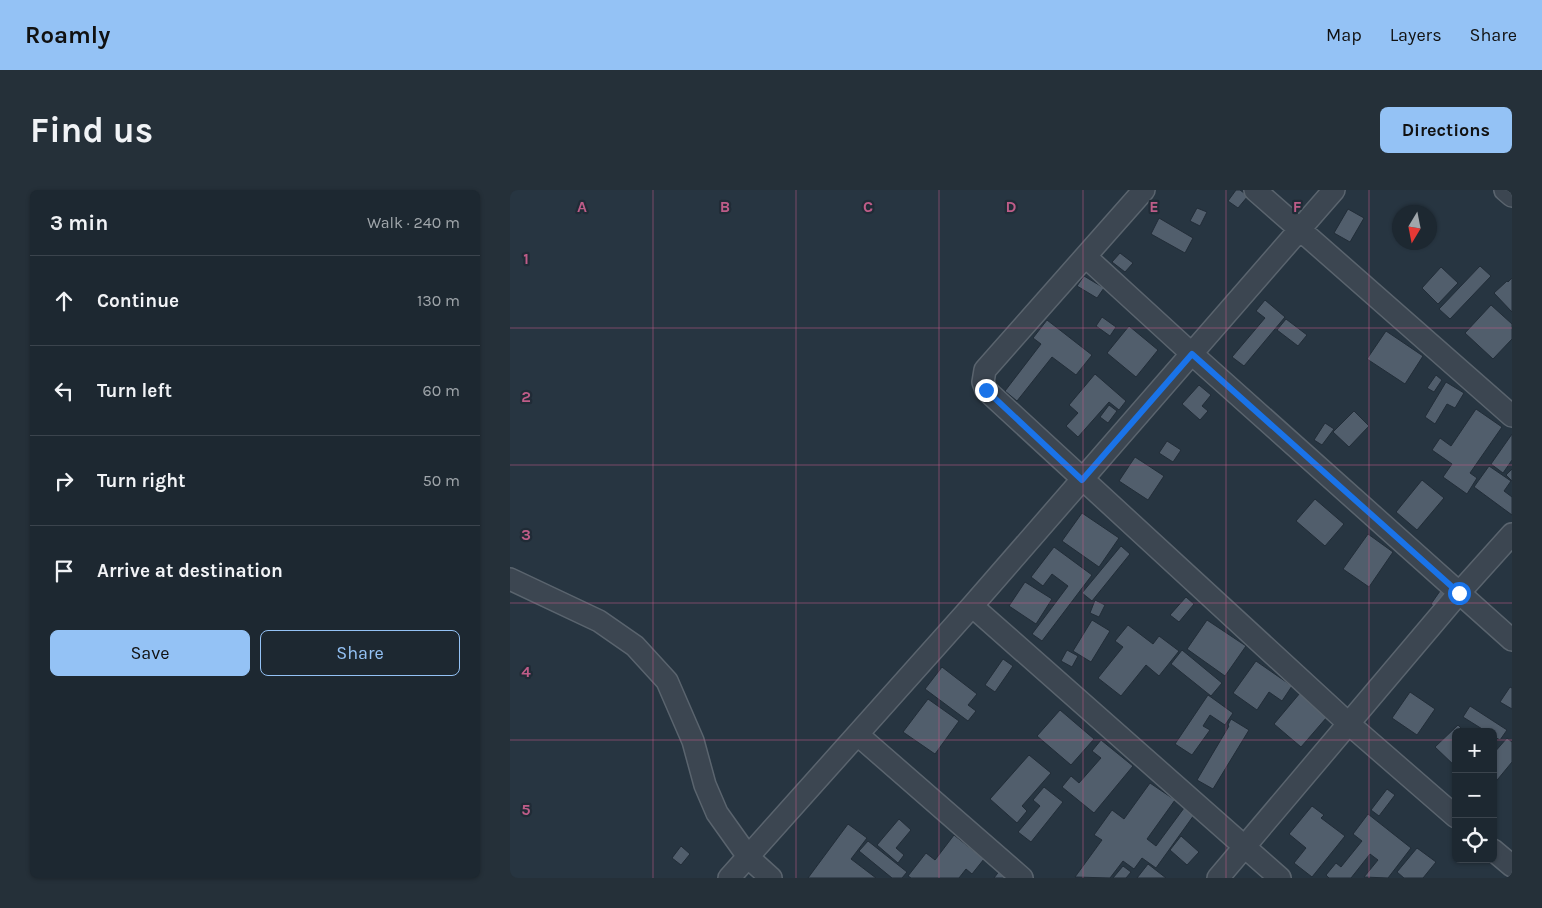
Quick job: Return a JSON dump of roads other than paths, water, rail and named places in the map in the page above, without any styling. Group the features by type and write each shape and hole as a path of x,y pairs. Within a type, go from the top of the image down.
{"street":[{"path":"1144,190 1086,258 985,370 983,382 986,390 1349,724 1452,814"},
{"path":"1255,190 1512,416"},
{"path":"729,878 972,606 1334,190"},
{"path":"1505,190 1512,196"},
{"path":"1086,258 1512,640"},
{"path":"1218,878 1459,593 1512,534"},
{"path":"510,579 599,621 636,646 666,681 693,741 705,785 717,814 748,858 772,878"},
{"path":"972,606 1280,878"},
{"path":"858,735 1022,878"},
{"path":"1497,853 1512,866"}]}
